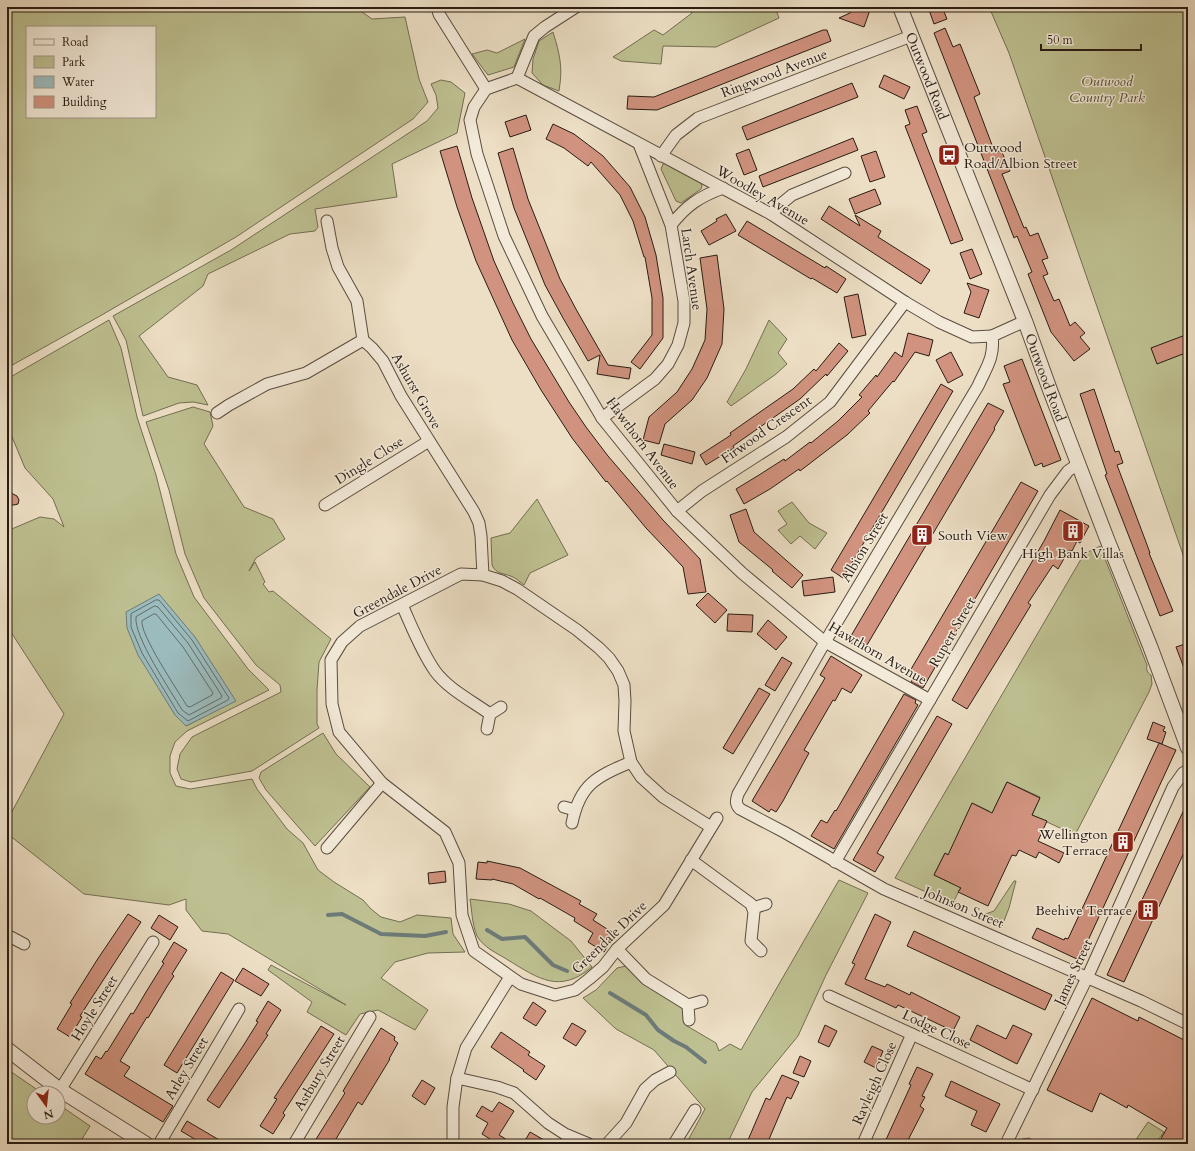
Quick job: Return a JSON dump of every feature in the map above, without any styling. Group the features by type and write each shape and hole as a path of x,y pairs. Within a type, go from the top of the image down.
{"street":[{"path":"437,7 438,14 486,88 517,78 534,36 576,7"},
{"name":"Outwood Road","path":"900,7 1025,321 1078,464 1150,646 1188,748"},
{"name":"Ringwood Avenue","path":"661,156 676,135 698,118 911,36"},
{"name":"Woodley Avenue","path":"517,78 771,214 905,302 939,322 972,338 992,336"},
{"name":"Hawthorn Avenue","path":"486,88 474,107 470,120 476,154 504,236 542,316 602,418 677,511 742,573 825,642 930,700"},
{"name":"Larch Avenue","path":"602,418 655,379 668,364 678,345 684,323 684,301 672,225 639,144"},
{"path":"771,214 792,195 845,173"},
{"path":"672,225 681,213 693,202 707,194 723,188"},
{"path":"217,413 267,384 306,372 363,340 357,301 338,267 326,221"},
{"name":"Firwood Crescent","path":"677,511 702,490 786,436 830,402 905,302"},
{"path":"992,336 1025,321"},
{"name":"Albion Street","path":"736,804 738,794 825,642 978,386 992,356 992,336"},
{"name":"Ashurst Grove","path":"363,340 383,361 400,396 474,512 479,523 483,575"},
{"name":"Dingle Close","path":"325,505 429,441"},
{"name":"Rupert Street","path":"835,862 1050,495 1068,471 1078,464"},
{"name":"Greendale Drive","path":"461,574 483,575 502,581 517,589 577,630 599,648 609,658 618,671 624,685 624,731 631,762 641,777 663,797 714,822 664,905 617,950 602,967 575,990 555,995 521,984 474,951 462,915 459,863 445,832 382,783 340,732 332,704 331,660 342,642 360,626 402,605 461,574"},
{"path":"402,605 435,672 450,686 490,714"},
{"path":"487,729 490,714 501,707"},
{"path":"572,822 569,809 590,784 608,772 631,762"},
{"name":"James Street","path":"1006,1144 1087,978 1173,787 1183,773 1188,770"},
{"path":"327,848 382,783"},
{"name":"Johnson Street","path":"736,804 740,808 884,889 1141,1001 1188,1024"},
{"path":"691,860 752,904 754,912 751,940 761,951"},
{"path":"753,908 766,904"},
{"path":"7,935 24,944"},
{"name":"Hoyle Street","path":"63,1085 153,942"},
{"path":"617,950 646,979 688,1005 702,1001"},
{"path":"453,1144 453,1107 457,1078 466,1048 510,977"},
{"name":"Lodge Close","path":"829,996 1033,1090"},
{"path":"688,1005 690,1020"},
{"name":"Arley Street","path":"159,1144 239,1009"},
{"name":"Astbury Street","path":"294,1144 370,1017"},
{"name":"Rayleigh Close","path":"863,1144 912,1034"},
{"path":"7,1049 54,1085"},
{"path":"607,1144 626,1123 645,1089 655,1080 670,1072"},
{"path":"457,1078 497,1087 514,1093 548,1123 565,1134 589,1144"},
{"path":"66,1094 146,1144"},
{"path":"674,1144 695,1110"}],"green space":[{"path":"7,7 355,7 372,19 405,17 419,79 428,102 413,119 236,237 7,368"},
{"path":"687,7 775,7 779,18 716,47 663,46 661,64 621,61 613,57 654,30 663,35 692,13"},
{"name":"Outwood Country Park","path":"989,7 1188,7 1188,569 1009,53"},
{"path":"553,32 560,61 561,75 559,91 543,85 532,73 533,59 539,41"},
{"path":"525,39 514,67 488,75 472,54 487,50 497,53"},
{"path":"441,80 451,82 465,93 457,133 392,164 397,197 315,209 318,227 315,231 290,234 208,274 203,286 139,336 168,377 197,385 208,405 193,402 179,403 143,416 126,340 113,316 231,250 427,121 438,108 436,95 431,84"},
{"path":"666,163 701,183 701,189 681,203 676,201 661,169 663,164"},
{"path":"109,320 121,348 137,417 156,475 176,554 194,597 248,669 269,690 187,731 175,742 170,756 170,773 176,786 190,789 252,779 257,789 287,829 303,843 318,870 363,900 381,917 400,922 417,915 451,918 453,934 465,952 428,953 395,962 381,978 428,1010 415,1030 378,1010 360,1014 346,1035 307,1012 312,1002 268,970 271,965 346,1005 228,934 202,931 186,910 186,899 169,905 84,894 9,835 7,831 7,821 64,714 7,626 7,531 40,517 54,519 64,527 53,499 25,468 7,425 7,379","holes":["159,687 205,716 186,726 175,715"]},
{"path":"769,320 787,339 778,353 787,364 776,374 731,406 727,402 746,369"},
{"path":"193,407 210,412 213,426 204,444 244,507 273,519 285,539 256,558 249,571 255,562 265,582 263,584 269,592 273,591 331,639 319,662 317,724 319,728 252,771 191,782 181,779 177,769 180,754 192,737 281,692 280,685 256,665 204,598 185,554 169,490 146,422"},
{"path":"537,499 568,555 530,573 524,585 510,576 496,571 492,565 491,538 510,533"},
{"path":"792,502 809,523 827,533 815,549 800,536 791,544 778,530 787,524 778,511"},
{"path":"1100,546 1147,665 1147,671 1151,675 1152,684 1075,835 1032,815 1040,797 1007,782 988,822 985,820 989,811 972,803 986,835 954,901 958,903 957,906 895,878 1084,554","holes":["945,853 963,862 953,884 934,875"]},
{"path":"323,733 336,754 370,787 315,846 266,790 259,778 261,772"},
{"path":"839,880 868,893 826,975 798,1036 752,1092 727,1144 686,1144 705,1109 654,1050 616,1029 583,998 596,990 617,968 626,966 686,1011 687,1026 716,1043 719,1051 730,1044 741,1050"},
{"path":"1014,881 1016,881 1009,908 1002,926 980,916 994,911"},
{"path":"470,899 509,904 531,911 571,941 592,967 570,980 560,982 540,978 530,973 483,944 477,936 474,927"},
{"path":"7,1069 30,1085 26,1085 26,1125 66,1125 66,1110 90,1126 79,1144 7,1144"},
{"path":"1148,1122 1164,1132 1155,1144 1133,1144"},
{"path":"1029,1138 1041,1144 1019,1144 1022,1139"}],"water":[{"path":"159,594 195,637 236,701 186,726 175,715 138,655 127,628 126,612"}],"building":[{"path":"852,7 871,7 864,27 839,18 850,13"},
{"path":"928,7 942,7 947,19 934,24"},
{"path":"945,28 953,47 960,44 980,94 974,97 995,153 1001,150 1010,171 1002,174 1024,228 1026,227 1030,236 1038,233 1048,258 1042,260 1048,274 1043,276 1054,301 1059,299 1070,326 1075,322 1085,333 1080,337 1090,349 1074,361 1051,332 1028,274 1032,272 1017,236 1014,238 934,33"},
{"path":"823,30 827,30 831,41 657,110 627,109 628,96 654,97"},
{"path":"884,75 910,87 904,99 879,87"},
{"path":"852,83 858,97 747,140 742,127"},
{"path":"917,106 927,132 922,134 963,240 951,244 905,126 910,124 905,110"},
{"path":"526,115 531,130 510,137 505,122"},
{"path":"553,124 574,134 603,156 630,187 645,217 656,255 663,298 663,338 640,369 631,362 652,335 652,298 645,257 633,221 620,195 591,162 588,166 564,148 546,139"},
{"path":"853,138 858,150 763,187 759,176"},
{"path":"457,146 472,198 494,261 531,339 569,402 608,456 663,520 700,559 706,592 688,594 683,567 646,528 607,481 606,482 572,438 541,390 512,340 476,261 457,207 440,151"},
{"path":"513,148 528,199 560,279 608,365 631,368 629,379 597,374 600,355 588,361 545,285 514,208 498,153"},
{"path":"749,149 757,170 744,175 736,154"},
{"path":"876,151 885,177 870,182 861,156"},
{"path":"875,189 881,204 855,214 849,199"},
{"path":"829,206 860,226 855,215 881,231 878,237 930,270 921,284 821,219"},
{"path":"726,214 736,231 709,245 701,231 717,221 716,219"},
{"path":"747,221 846,279 837,293 738,235"},
{"path":"972,249 982,274 970,279 960,253"},
{"path":"717,255 724,309 722,344 707,378 692,400 665,424 659,444 643,440 649,417 677,392 692,369 705,340 707,309 700,258"},
{"path":"967,283 989,290 979,318 964,313 971,292"},
{"path":"858,294 866,335 852,338 844,297"},
{"path":"908,333 933,340 929,356 915,352 894,382 893,381 868,411 870,413 847,435 800,471 799,469 770,489 744,504 736,489 784,459 785,461 810,442 811,443 838,421 862,397 859,395 876,375 877,377 895,352 902,357"},
{"path":"1188,334 1188,352 1157,364 1151,348"},
{"path":"839,343 848,351 827,376 826,374 800,399 733,446 734,448 706,465 700,455 731,435 730,433 793,389 814,369 816,371"},
{"path":"951,352 963,375 948,383 936,360"},
{"path":"1022,359 1061,460 1043,467 1042,463 1035,466 1003,384 1010,382 1004,366"},
{"path":"941,384 953,391 843,578 831,570"},
{"path":"1094,389 1115,452 1119,451 1123,463 1117,465 1149,553 1173,611 1160,616 1105,475 1107,474 1080,394"},
{"name":"South View","path":"988,403 1004,411 994,428 995,429 864,650 848,641"},
{"path":"664,444 695,452 692,464 661,455"},
{"path":"1021,482 1038,491 923,688 911,682 913,679 907,676"},
{"path":"7,491 17,496 19,500 18,504 7,504"},
{"path":"746,509 754,532 803,575 792,588 739,542 730,515"},
{"path":"1060,510 1089,526 1080,543 1077,541 1072,551 1069,550 1058,569 1053,565 1028,603 1031,605 967,709 952,700 1044,541"},
{"path":"833,577 835,592 804,596 802,581"},
{"path":"708,593 727,610 715,623 696,605"},
{"path":"728,614 753,615 752,632 727,631"},
{"path":"768,620 787,637 776,650 757,634"},
{"path":"1188,643 1188,675 1187,676 1176,647"},
{"path":"831,656 862,675 851,693 842,688 835,701 833,700 804,750 809,753 783,801 776,812 771,809 769,812 752,801 825,678 820,675"},
{"path":"782,657 792,663 775,691 765,685"},
{"path":"759,688 770,694 733,754 723,748"},
{"path":"904,694 916,700 915,703 918,705 834,849 811,836 821,820 827,823 835,810 836,811"},
{"path":"937,716 952,724 877,853 884,857 875,872 853,860"},
{"path":"1153,722 1165,727 1163,731 1166,732 1162,744 1147,739"},
{"name":"Wellington Terrace","path":"1159,743 1176,750 1079,960 1032,938 1037,928 1064,940 1065,938 1068,939"},
{"path":"1007,782 1040,798 1032,815 1047,821 1038,841 1064,853 1059,863 1039,852 1036,858 1019,850 1016,856 1012,855 988,906 958,892 961,888 934,875 945,853 948,855 972,803 992,813"},
{"name":"Beehive Terrace","path":"1188,801 1188,844 1124,982 1107,975"},
{"path":"487,861 520,868 581,901 579,904 597,914 593,920 615,934 604,952 588,942 593,933 574,921 575,918 540,898 539,899 513,884 492,879 476,879 478,862 487,863"},
{"path":"445,871 446,882 429,884 428,873"},
{"path":"128,914 141,922 80,1016 82,1017 70,1037 57,1029 72,1004 70,1003"},
{"path":"875,914 891,922 865,979 885,987 887,984 910,995 911,992 960,1017 953,1031 898,1005 896,1008 845,984 855,964 852,963"},
{"path":"159,915 178,927 170,940 151,928"},
{"path":"914,931 1052,995 1045,1010 907,946"},
{"path":"174,942 187,950 172,974 174,976 120,1061 130,1067 124,1076 173,1106 163,1122 85,1074 96,1056 101,1059 106,1051 107,1052 131,1013 133,1014 164,963 162,962"},
{"path":"243,968 269,984 261,996 235,981"},
{"path":"221,972 234,980 177,1073 164,1065"},
{"path":"1092,998 1138,1021 1139,1017 1188,1042 1188,1144 1158,1144 1167,1128 1128,1105 1127,1108 1100,1093 1092,1112 1047,1090"},
{"path":"268,1001 281,1010 266,1034 268,1035 219,1108 207,1100 258,1022 256,1021"},
{"path":"533,1002 546,1011 536,1026 523,1018"},
{"path":"572,1023 586,1031 576,1046 563,1038"},
{"path":"825,1025 837,1031 829,1047 818,1042"},
{"path":"977,1025 1006,1039 1013,1025 1032,1034 1017,1064 970,1040"},
{"path":"321,1026 334,1034 283,1113 285,1115 273,1134 260,1126 277,1099 274,1098"},
{"path":"381,1028 395,1037 394,1040 398,1043 390,1059 362,1105 358,1102 333,1144 313,1144 345,1093 343,1091"},
{"path":"501,1032 530,1052 528,1055 545,1066 536,1080 491,1047"},
{"path":"872,1046 883,1051 876,1068 864,1062"},
{"path":"800,1056 811,1061 804,1077 793,1073"},
{"path":"917,1067 933,1074 922,1096 925,1097 920,1106 924,1109 906,1144 884,1144 911,1085 909,1084"},
{"path":"782,1075 799,1082 791,1099 787,1097 767,1144 757,1144 748,1140 766,1098 770,1100"},
{"path":"422,1080 435,1088 425,1105 412,1096"},
{"path":"951,1081 1000,1104 986,1132 971,1125 977,1111 945,1096"},
{"path":"499,1102 514,1111 499,1135 514,1144 487,1144 490,1139 482,1134 488,1123 476,1116 482,1106 492,1112"},
{"path":"187,1121 226,1144 203,1144 181,1131"},
{"path":"530,1132 551,1144 523,1144"}],"waterway":[{"path":"328,915 342,914 381,934 425,936 446,932"},
{"path":"487,930 502,939 525,937 553,965 567,971"},
{"path":"610,993 646,1015 658,1030 686,1047 705,1062"}],"place":[{"name":"Outwood Road/Albion Street","path":"949,155"},
{"name":"High Bank Villas","path":"1073,531"},
{"name":"South View","path":"922,535"},
{"name":"Wellington Terrace","path":"1123,842"},
{"name":"Beehive Terrace","path":"1148,910"}]}
